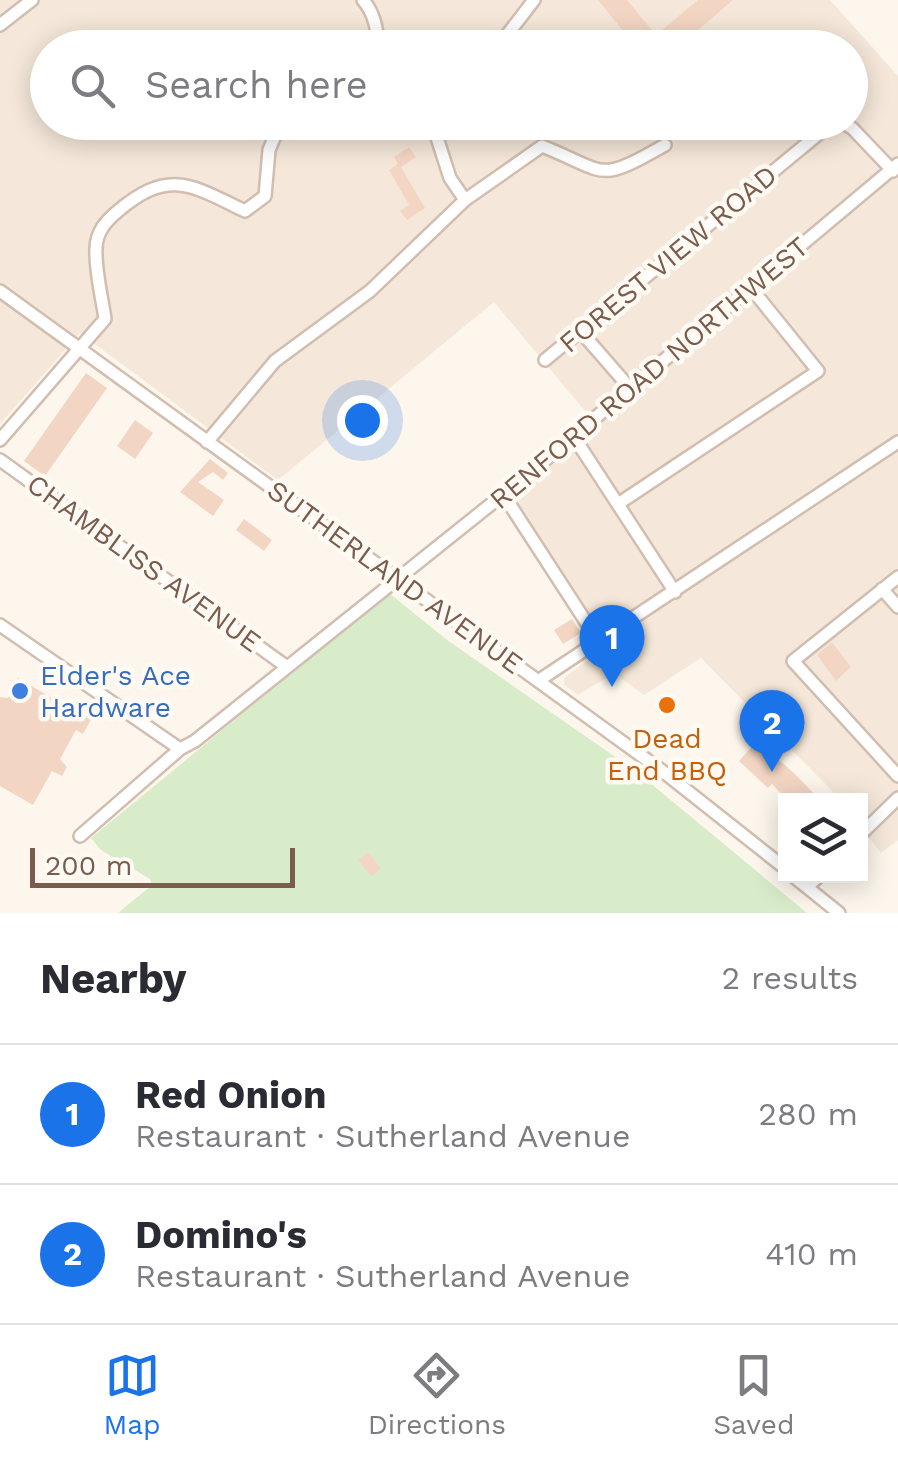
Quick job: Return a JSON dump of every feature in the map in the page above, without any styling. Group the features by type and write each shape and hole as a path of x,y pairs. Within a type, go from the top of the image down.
{"street":[{"path":"0,26 32,0"},
{"path":"363,0 377,30"},
{"path":"511,30 534,0"},
{"path":"0,440 105,319 95,246 102,224 138,194 161,183 201,190 245,211 266,196 268,150 273,140"},
{"path":"438,140 450,178 465,200"},
{"name":"FOREST VIEW ROAD","path":"545,360 812,140"},
{"name":"FOREST VIEW ROAD","path":"866,140 896,167"},
{"path":"207,442 275,360 370,291 465,200 527,153 542,146 586,168 609,173 665,145"},
{"name":"RENFORD ROAD NORTHWEST","path":"80,836 180,749 503,494 896,167"},
{"path":"618,504 818,371 751,288"},
{"name":"SUTHERLAND AVENUE","path":"0,291 674,780 778,864"},
{"path":"582,333 629,387"},
{"path":"572,434 676,592"},
{"path":"538,682 898,442"},
{"name":"CHAMBLISS AVENUE","path":"0,460 287,667"},
{"path":"503,494 600,642"},
{"path":"898,576 792,661 898,776"},
{"path":"882,589 898,607"},
{"path":"0,625 180,749"},
{"path":"868,827 898,798"},
{"path":"803,883 840,913"},
{"path":"808,887 812,883"}],"shaded area":[{"path":"0,0 830,0 857,30 30,30 30,140 868,140 868,42 898,76 898,840 881,853 868,837 868,793 834,793 701,658 644,695 614,673 578,695 564,685 564,678 605,647 509,494 595,423 494,302 278,480 80,333 0,424"}],"green space":[{"path":"389,593 447,640 637,772 807,913 118,913 152,885 150,879 101,850 91,838"}],"building":[{"path":"598,0 627,0 652,30 622,30"},
{"path":"698,0 733,0 698,30 662,30"},
{"path":"409,147 416,157 401,167 425,208 407,220 400,211 409,205 389,170 398,164 394,157"},
{"path":"86,373 107,388 45,476 24,461"},
{"path":"135,420 153,433 135,459 117,446"},
{"path":"210,459 228,473 223,480 213,472 198,482 224,500 213,516 180,492"},
{"path":"244,519 272,540 264,551 236,530"},
{"path":"572,619 581,633 563,644 554,630"},
{"path":"832,642 851,667 836,681 817,655"},
{"path":"18,678 92,718 83,734 76,730 60,759 67,767 62,776 52,771 33,805 0,786 0,697 8,698"},
{"path":"757,741 813,793 780,793 772,784 768,788 739,761"},
{"path":"368,852 381,869 371,876 358,860"}],"place":[{"name":"Red Onion","path":"612,687"},
{"name":"Elder's Ace Hardware","path":"20,691"},
{"name":"Dead End BBQ","path":"667,705"},
{"name":"Domino's","path":"772,772"}]}
